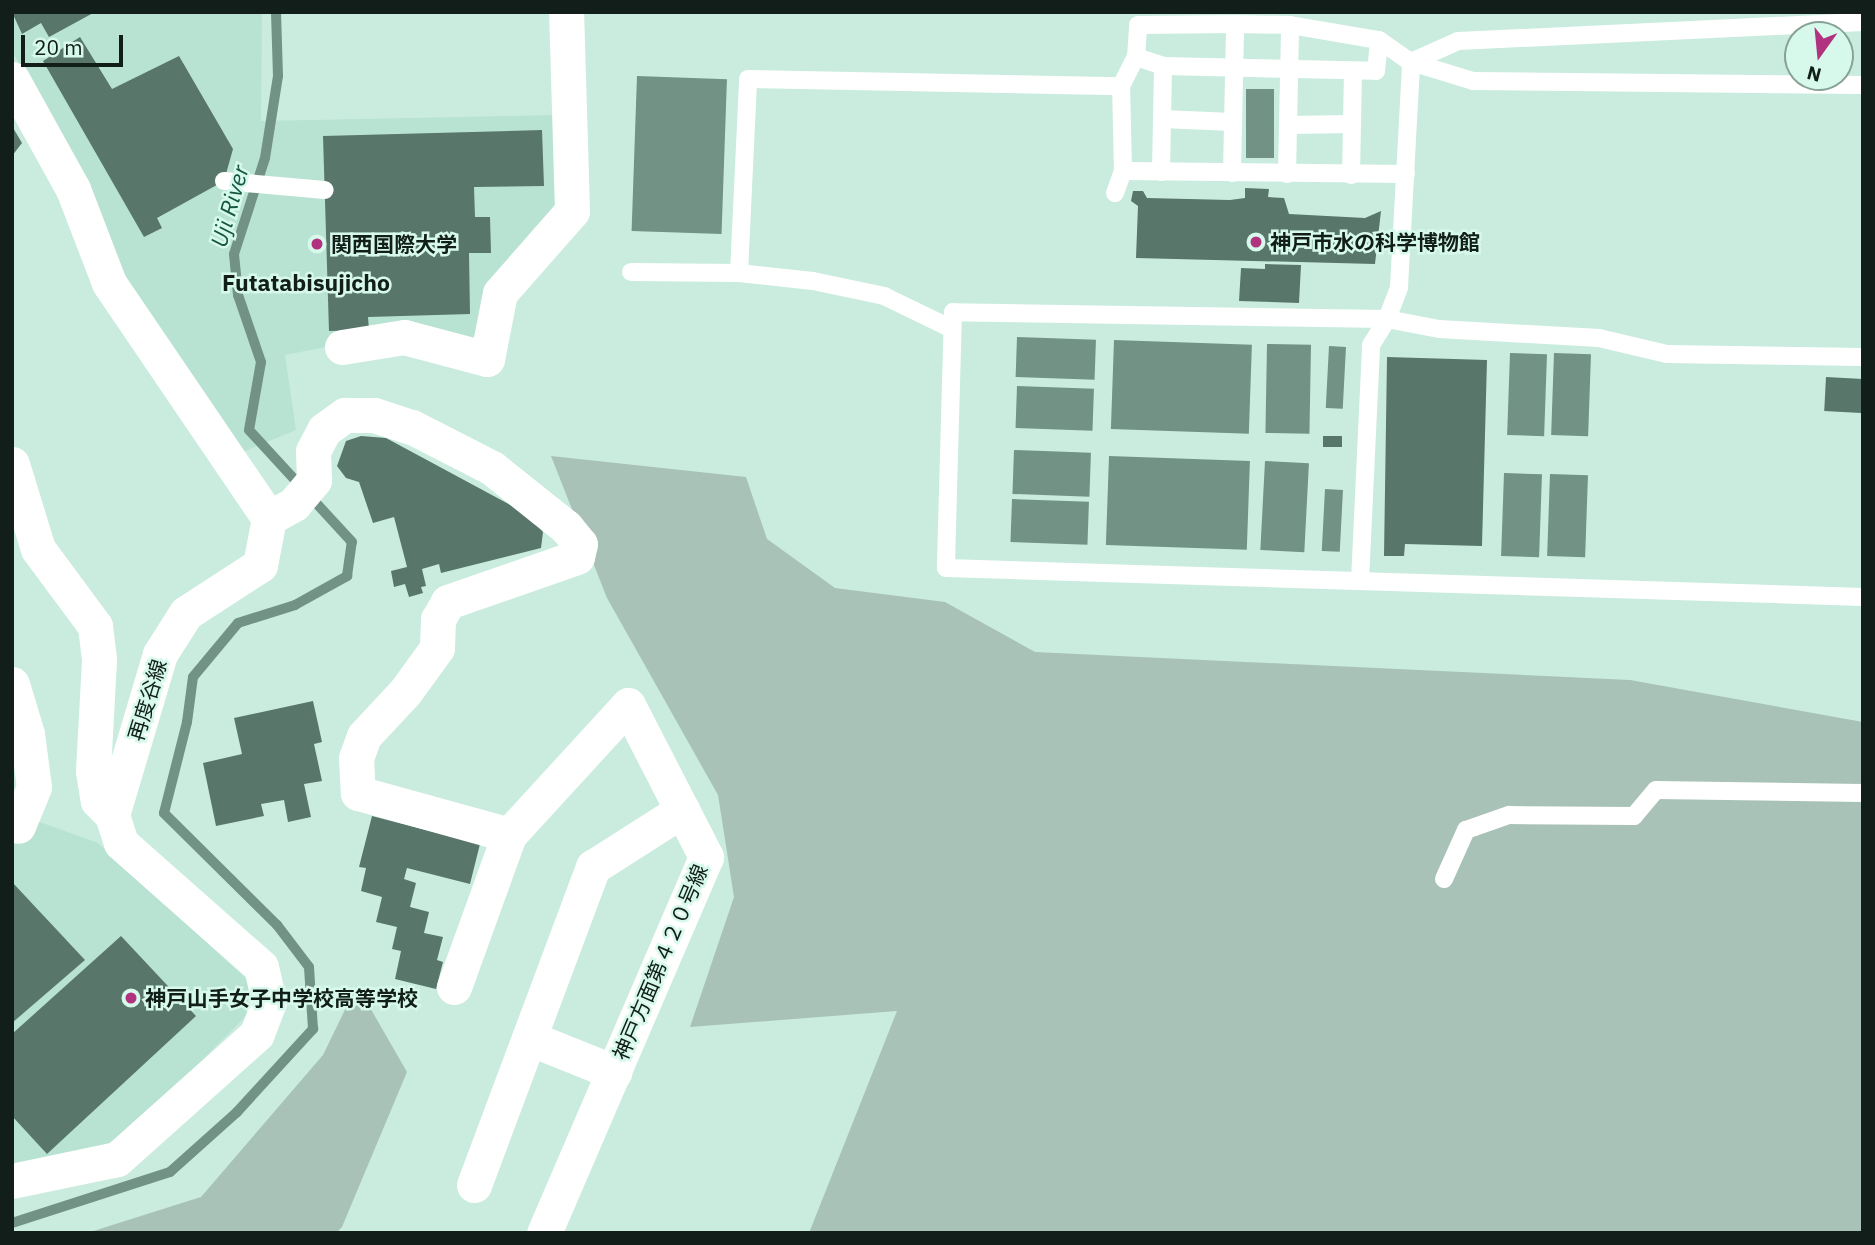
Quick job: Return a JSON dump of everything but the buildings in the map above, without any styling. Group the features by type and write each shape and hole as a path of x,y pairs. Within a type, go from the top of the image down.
{"street":[{"path":"342,347 404,337 487,359 500,293 572,211 566,12"},
{"path":"12,79 73,189 109,283 293,500 324,430 345,415 374,415 412,427 492,468 566,527 580,544 577,557 556,568 448,602 438,619 437,648 405,692 364,736 356,758 358,793 509,835 454,987"},
{"path":"12,464 38,549 95,626 99,660 93,771 98,801 113,815 121,843 261,967 270,1002 257,1034 117,1160 12,1181"},
{"name":"再度谷線","path":"113,815 160,654 186,613 260,565 293,500"},
{"path":"12,684 27,734 34,787 18,826"},
{"name":"神戸方面第４２０号線","path":"509,835 628,705 706,857 544,1233"},
{"path":"474,1185 593,867 682,810"},
{"path":"529,1038 614,1072"}],"lane":[{"path":"1411,62 1458,41 1863,22"},
{"path":"1232,173 1235,24"},
{"path":"1115,193 1123,171 1121,86 1136,57 1138,25 1290,25 1379,40 1411,62 1473,81 1863,85"},
{"path":"1287,174 1290,25"},
{"path":"1136,57 1163,66 1289,72 1376,71 1379,40"},
{"path":"1360,581 1371,345 1388,319 1399,286 1411,62"},
{"path":"1161,172 1163,66"},
{"path":"1351,175 1353,71"},
{"path":"739,273 748,79 1121,86"},
{"path":"1162,119 1233,122"},
{"path":"1288,125 1351,124"},
{"path":"1123,171 1406,174"},
{"path":"224,181 325,190"},
{"path":"631,272 739,273 813,281 884,296 952,329"},
{"path":"1863,357 1667,354 1599,338 1439,328 1388,319 953,312 946,568 1863,597"},
{"path":"1444,879 1466,830 1509,815 1634,816 1656,789 1863,793"}],"shaded area":[{"name":"関西国際大学","path":"12,12 262,12 261,121 559,115 557,206 474,348 406,331 285,355 296,430 240,453 132,300 91,195 12,51"},
{"path":"637,76 727,79 722,234 632,231"},
{"path":"1246,89 1274,89 1274,158 1246,158"},
{"path":"1017,337 1096,340 1095,380 1016,377"},
{"path":"1114,340 1252,345 1249,434 1111,429"},
{"path":"1267,344 1311,345 1309,434 1265,433"},
{"path":"1329,346 1346,347 1343,409 1326,408"},
{"path":"1510,353 1547,354 1544,436 1507,435"},
{"path":"1554,353 1591,354 1588,436 1551,435"},
{"path":"1017,386 1094,389 1092,431 1016,428"},
{"path":"1014,450 1091,453 1089,497 1012,494"},
{"path":"551,456 746,477 767,539 835,588 945,602 1035,652 1630,680 1863,722 1863,1233 809,1233 897,1011 690,1027 734,897 718,795 607,598"},
{"path":"1109,456 1250,461 1247,550 1106,545"},
{"path":"1265,461 1309,463 1304,552 1260,550"},
{"path":"1504,473 1542,474 1539,557 1501,556"},
{"path":"1550,474 1588,475 1585,557 1547,556"},
{"path":"1325,489 1343,490 1340,552 1322,551"},
{"path":"1012,499 1089,502 1087,545 1010,542"},
{"name":"神戸山手女子中学校高等学校","path":"12,812 98,843 251,983 248,1014 131,1132 95,1152 12,1165"},
{"path":"357,985 407,1072 342,1227 336,1233 87,1233 201,1197 323,1055"}],"waterway":[{"name":"Uji River","path":"12,1223 170,1172 237,1112 313,1029 309,967 277,925 164,813 187,722 193,677 238,623 295,605 347,576 352,542 249,430 261,362 238,295 234,254 265,158 278,76 276,12"}],"place":[{"name":"神戸市水の科学博物館","path":"1256,242"},
{"name":"関西国際大学","path":"317,244"},
{"name":"神戸山手女子中学校高等学校","path":"131,998"}],"district":[{"name":"Futatabisujicho","path":"306,282"}]}
